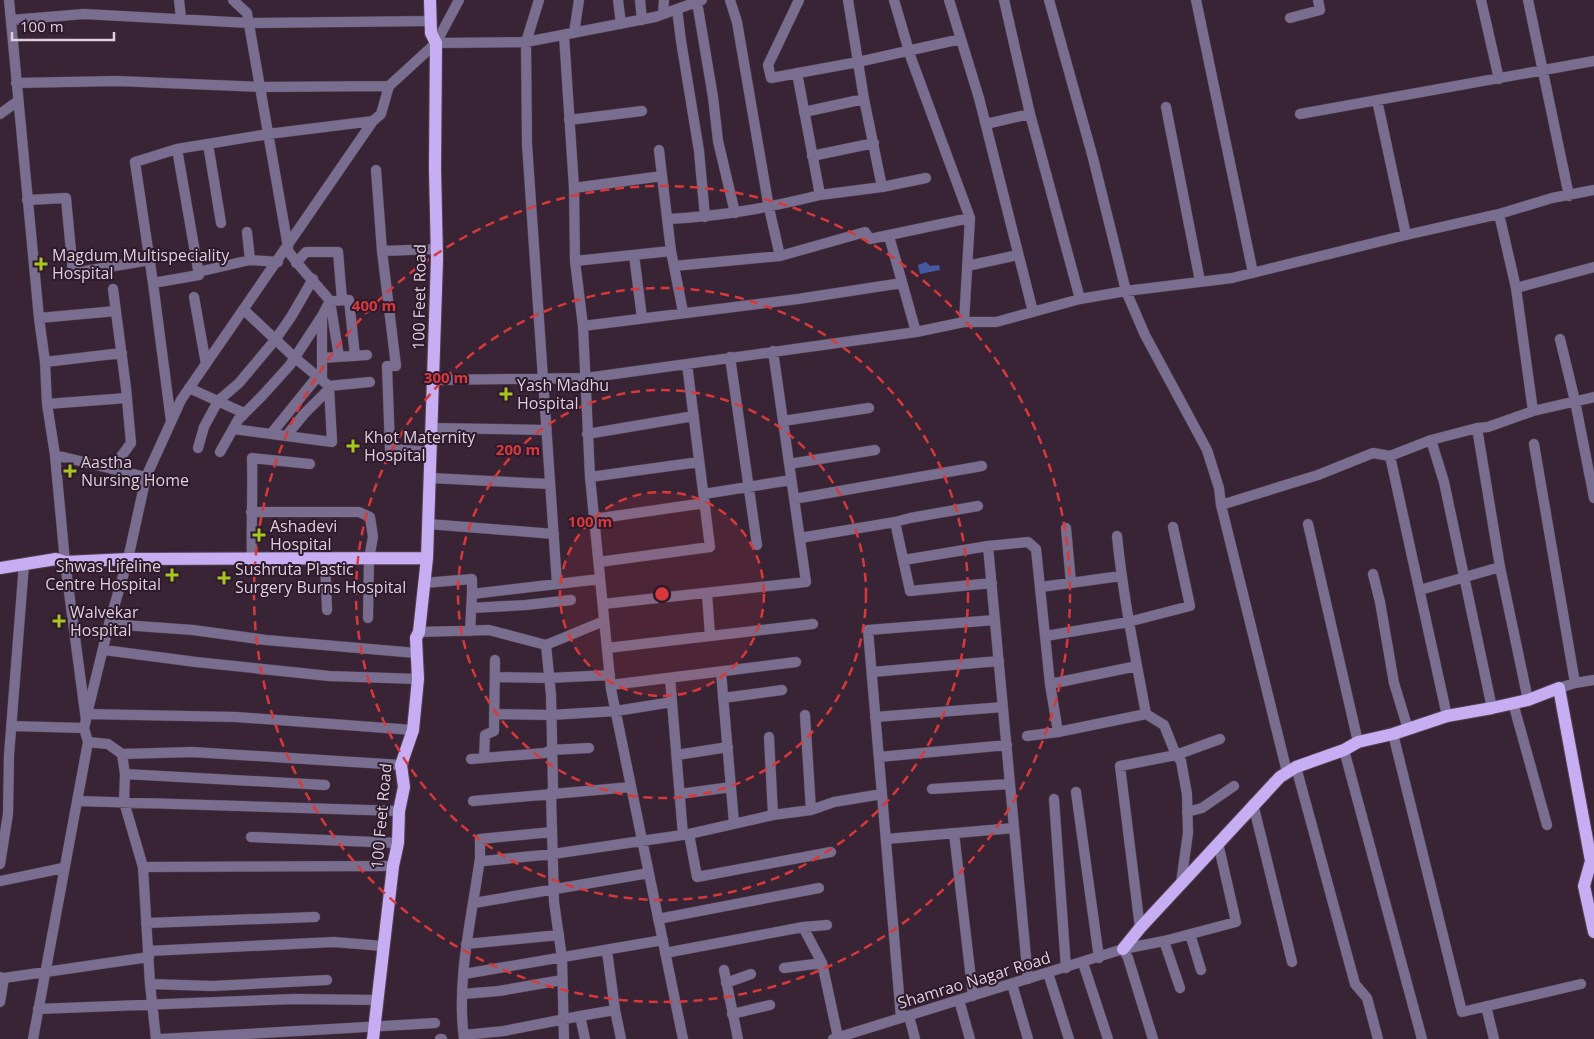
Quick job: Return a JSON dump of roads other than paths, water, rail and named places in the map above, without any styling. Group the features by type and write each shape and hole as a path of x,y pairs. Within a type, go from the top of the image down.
{"main road":[{"name":"100 Feet Road","path":"373,1033 393,866 398,843 399,811 404,787 400,765 413,730 418,679 416,638 419,632 427,558 437,249 435,169 436,43 430,33 430,0"},
{"path":"0,568 56,559 65,562 128,559 427,558"},
{"path":"1124,949 1180,883 1253,804 1273,783 1292,770 1344,750 1358,742 1393,734 1447,716 1528,700 1559,688 1591,860 1584,886 1594,932"}],"street":[{"path":"9,0 27,200 45,362 47,404 55,455 65,562 88,742 63,868 33,1039"},
{"path":"179,0 181,18"},
{"path":"233,0 247,13 287,248 296,263 330,301 339,357"},
{"path":"86,720 109,624 128,559 146,477 181,400 278,262 373,121 381,114 389,86 436,43 458,0"},
{"path":"539,0 526,42 527,144 557,584"},
{"path":"579,0 569,34 569,120 574,188 575,261 583,326 590,478 598,562 610,680 683,1039"},
{"path":"618,0 621,24"},
{"path":"640,0 642,20"},
{"path":"663,14 664,0"},
{"path":"730,0 739,32 769,208 780,256"},
{"path":"799,0 768,65 771,78 858,62 961,39"},
{"path":"848,0 864,99 882,187"},
{"path":"894,0 909,50 970,218 964,322"},
{"path":"949,0 979,98 1033,312"},
{"path":"1004,0 1030,114 1080,299"},
{"path":"1049,0 1093,158 1126,291 1145,335 1206,450 1219,488 1221,505 1292,770 1355,984 1367,998 1378,1039"},
{"path":"1196,0 1253,273"},
{"path":"1290,18 1320,10 1318,0"},
{"path":"1482,0 1500,79"},
{"path":"1528,0 1568,196"},
{"path":"436,43 526,42 642,20 693,2 713,97 718,141 736,213"},
{"path":"677,9 699,151 705,217"},
{"path":"10,20 84,14 249,23 431,21"},
{"path":"1300,114 1594,61"},
{"path":"797,74 820,196"},
{"path":"16,83 117,81 260,87 389,86"},
{"path":"804,112 864,99"},
{"path":"1377,100 1406,235"},
{"path":"0,114 18,101"},
{"path":"1166,107 1200,281"},
{"path":"569,120 642,111"},
{"path":"986,124 1030,114"},
{"path":"171,422 136,162 177,149 268,134 373,121"},
{"path":"812,156 874,143"},
{"path":"208,144 221,223"},
{"path":"177,149 198,272"},
{"path":"659,150 671,251 683,312"},
{"path":"376,170 382,251 396,366 386,366 390,450 431,452"},
{"path":"574,188 662,176"},
{"path":"668,219 705,217 769,208 820,196 882,187 926,178"},
{"path":"434,380 586,378 916,332 964,322 996,322 1080,299 1126,291 1232,278 1499,214 1552,198 1594,190"},
{"path":"27,200 66,198 73,272 150,260"},
{"path":"1499,214 1516,288 1532,411"},
{"path":"674,266 780,256 865,232 870,239 970,218"},
{"path":"247,232 250,260"},
{"path":"889,236 916,332"},
{"path":"287,248 306,252 338,252 342,300"},
{"path":"382,251 437,249"},
{"path":"575,261 671,251"},
{"path":"296,263 306,252"},
{"path":"634,255 642,318"},
{"path":"967,266 1018,255"},
{"path":"153,283 199,274 198,272 250,260 278,262"},
{"path":"1516,288 1594,267"},
{"path":"198,448 204,426 218,401 239,383 275,340 291,317 312,279"},
{"path":"583,326 798,299 902,283"},
{"path":"112,469 131,443 122,353 113,290"},
{"path":"194,297 206,364"},
{"path":"330,301 349,300 355,356"},
{"path":"220,452 238,420 290,365 330,301"},
{"path":"244,310 275,340 325,383 370,382"},
{"path":"39,318 116,311"},
{"path":"233,429 332,442 322,358 322,316"},
{"path":"1560,339 1576,401 1594,498"},
{"path":"603,604 806,582 773,351"},
{"path":"45,362 122,353"},
{"path":"322,358 367,355"},
{"path":"730,357 757,545"},
{"path":"598,562 710,547 687,364"},
{"path":"271,434 325,383"},
{"path":"286,436 305,413 325,383"},
{"path":"190,388 244,413"},
{"path":"1221,505 1318,475 1373,453 1390,456 1431,440 1488,426 1532,411 1594,397"},
{"path":"47,404 127,398"},
{"path":"783,421 869,408"},
{"path":"588,434 694,416"},
{"path":"432,428 546,430"},
{"path":"1477,428 1500,567 1528,700"},
{"path":"1431,440 1444,482 1492,708"},
{"path":"1534,444 1574,683"},
{"path":"789,464 876,450"},
{"path":"55,455 146,477"},
{"path":"1390,456 1447,716"},
{"path":"252,558 252,458 310,464"},
{"path":"590,478 699,462"},
{"path":"794,499 982,466"},
{"path":"430,478 550,484"},
{"path":"594,519 704,499 748,487 792,480"},
{"path":"800,538 978,506"},
{"path":"251,512 359,512 370,518 374,537 369,558 368,618"},
{"path":"895,522 910,591 992,583"},
{"path":"428,524 554,534"},
{"path":"1308,524 1358,742"},
{"path":"1046,636 1128,622 1190,606 1173,527"},
{"path":"1066,528 1071,583"},
{"path":"1117,536 1128,622 1146,714"},
{"path":"904,560 988,546 1028,542 1036,549 1050,684 1058,732"},
{"path":"988,546 1028,979"},
{"path":"325,558 326,610"},
{"path":"0,864 8,814 12,726 24,564"},
{"path":"1420,590 1500,567"},
{"path":"1373,574 1380,602 1394,683 1408,729"},
{"path":"1041,587 1121,576"},
{"path":"424,583 472,579 470,631"},
{"path":"472,594 600,579"},
{"path":"707,593 710,636"},
{"path":"471,608 571,600"},
{"path":"915,1039 905,1017 886,839 868,630 995,620"},
{"path":"419,632 489,630 546,645 604,621"},
{"path":"109,624 194,630 266,640 416,653"},
{"path":"607,648 813,624"},
{"path":"546,645 553,788 551,794 554,890 562,958 562,1021 564,1039"},
{"path":"104,650 330,676 418,679"},
{"path":"484,758 485,735 494,731 495,660"},
{"path":"872,672 999,661"},
{"path":"495,677 610,680 670,678 796,662"},
{"path":"1050,684 1137,666"},
{"path":"721,672 734,824"},
{"path":"670,678 680,794 686,834 697,877 831,852"},
{"path":"1559,688 1574,683 1594,680"},
{"path":"723,698 782,690"},
{"path":"494,714 550,715 616,711 672,702"},
{"path":"1513,703 1547,825"},
{"path":"876,717 1003,707"},
{"path":"1027,736 1058,732 1146,714 1164,725 1176,755 1181,761 1187,794 1188,833 1180,883"},
{"path":"806,715 811,810"},
{"path":"12,726 86,720 236,717 413,730"},
{"path":"1393,734 1462,1012 1581,984"},
{"path":"769,737 773,815"},
{"path":"1140,928 1120,766 1176,755 1220,739"},
{"path":"88,742 108,744 122,754 192,752 400,765"},
{"path":"879,757 1007,744"},
{"path":"677,755 728,747"},
{"path":"471,759 545,753 551,750 589,748"},
{"path":"1344,750 1422,1039"},
{"path":"122,754 125,774 124,802 143,867 150,984 156,1039"},
{"path":"125,774 325,785"},
{"path":"932,789 1010,784"},
{"path":"1187,812 1202,808 1234,786"},
{"path":"473,801 631,787"},
{"path":"680,794 731,787"},
{"path":"1076,792 1098,958"},
{"path":"480,858 484,861 553,854 686,834 773,815 811,810 834,802 882,794"},
{"path":"1054,798 1066,968"},
{"path":"77,801 399,811"},
{"path":"1253,804 1292,962"},
{"path":"886,839 1014,828"},
{"path":"552,832 480,839 480,858 466,944 461,1016 464,1037 615,1010"},
{"path":"954,833 973,996"},
{"path":"251,837 398,843"},
{"name":"Shamrao Nagar Road","path":"836,1038 1124,949 1164,941 1236,922 1218,843"},
{"path":"143,867 393,866"},
{"path":"0,881 63,868"},
{"path":"474,903 649,873"},
{"path":"658,919 819,888"},
{"path":"146,923 315,917"},
{"path":"665,952 803,927 827,925"},
{"path":"803,927 822,963 836,1038"},
{"path":"1190,934 1201,970"},
{"path":"466,944 492,943 559,935"},
{"path":"464,974 663,940"},
{"path":"1164,941 1180,988"},
{"path":"0,1002 1,978 148,954 334,942 383,946"},
{"path":"1124,949 1153,1039"},
{"path":"607,951 621,1039"},
{"path":"784,968 822,963"},
{"path":"1083,963 1108,1039"},
{"path":"724,970 738,1039"},
{"path":"1048,973 1069,1039"},
{"path":"726,983 752,974"},
{"path":"150,984 213,986 328,980"},
{"path":"463,994 499,991 562,980"},
{"path":"1012,984 1028,1039"},
{"path":"38,1009 295,999 377,1000"},
{"path":"959,1000 970,1039"},
{"path":"732,1014 770,1005"},
{"path":"1486,1006 1494,1039"},
{"path":"580,1016 585,1039"},
{"path":"161,1039 373,1033 435,1023"}],"water":[{"path":"926,262 930,266 939,265 940,270 920,274 918,265"}],"place":[{"name":"Magdum Multispeciality Hospital","path":"41,264"},
{"name":"Yash Madhu Hospital","path":"506,394"},
{"name":"Khot Maternity Hospital","path":"353,446"},
{"name":"Aastha Nursing Home","path":"70,471"},
{"name":"Ashadevi Hospital","path":"259,535"},
{"name":"Shwas Lifeline Centre Hospital","path":"172,575"},
{"name":"Sushruta Plastic Surgery Burns Hospital","path":"224,578"},
{"name":"Walvekar Hospital","path":"59,621"}]}
